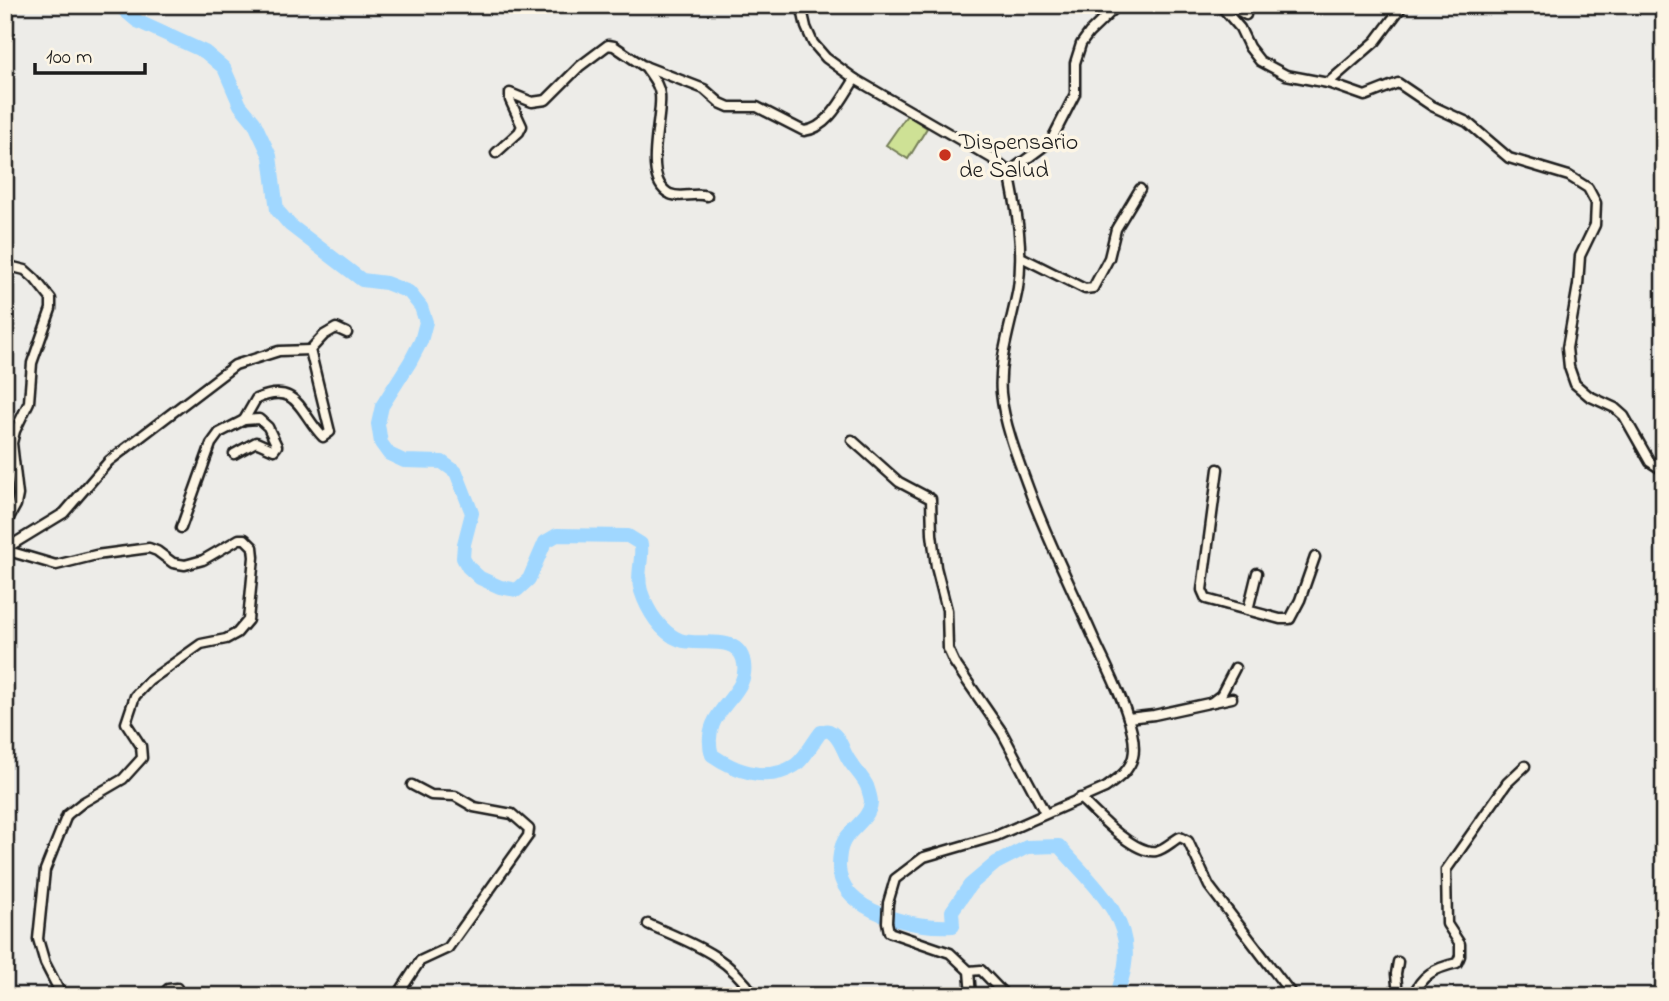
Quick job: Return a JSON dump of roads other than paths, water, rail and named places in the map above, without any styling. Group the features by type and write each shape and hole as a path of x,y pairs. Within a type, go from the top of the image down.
{"street":[{"path":"801,5 813,43 826,58 855,79 993,159 1009,172 1019,225 1021,257 1002,373 1003,411 1031,495 1128,718 1133,741 1133,756 1127,769 1105,788 996,836 924,857 895,879 888,909 889,932 950,953 969,971 971,996"},
{"path":"1009,172 1051,141 1074,94 1075,63 1081,44 1118,5"},
{"path":"1220,5 1240,28 1249,47 1260,61 1286,75 1328,83 1365,96 1398,83 1432,106 1467,122 1508,158 1569,176 1588,188 1596,203 1595,225 1580,256 1567,348 1569,367 1575,384 1589,397 1615,408 1624,416 1650,462 1664,471"},
{"path":"1230,5 1245,15"},
{"path":"1328,83 1376,41 1403,5"},
{"path":"496,153 522,126 510,100 510,93 532,102 546,100 580,66 608,45 645,66 704,89 729,107 757,107 804,131 810,131 831,115 855,79"},
{"path":"645,66 660,95 655,162 662,186 668,193 698,193 707,196"},
{"path":"1021,257 1077,285 1093,288 1110,258 1116,229 1140,189"},
{"path":"5,265 25,270 35,279 51,299 51,309 32,363 29,401 12,443 18,495 16,505 5,525"},
{"path":"5,549 64,513 110,461 235,365 279,351 310,350 324,335 336,328 347,333"},
{"path":"244,420 256,399 280,392 291,395 323,437 328,435 330,432 310,350"},
{"path":"181,528 211,443 219,433 244,420 259,419 268,427 277,446 274,450 256,442 234,454"},
{"path":"852,440 899,482 931,499 936,567 947,610 948,649 954,662 1003,732 1045,813"},
{"path":"1218,469 1208,534 1203,595 1206,598 1280,619 1290,619 1300,600 1315,557"},
{"path":"5,549 56,565 96,555 149,548 158,551 173,563 185,565 203,560 239,539 245,539 253,547 248,620 237,633 226,639 201,644 149,681 135,696 126,723 141,746 142,758 123,779 67,815 46,870 38,939 45,963 62,996"},
{"path":"1248,610 1257,573"},
{"path":"1210,704 1220,695 1236,668"},
{"path":"1128,718 1231,698"},
{"path":"1413,996 1418,981 1442,967 1457,963 1460,956 1460,944 1447,923 1446,870 1494,800 1525,766"},
{"path":"397,996 420,961 448,948 528,836 529,829 512,814 474,807 455,796 431,795 412,785"},
{"path":"1080,798 1131,844 1142,849 1150,852 1160,850 1180,837 1188,841 1209,886 1293,996"},
{"path":"648,924 717,957 741,975 755,996"},
{"path":"1398,962 1398,996"},
{"path":"969,971 981,970 1006,996"},
{"path":"161,996 168,989 177,988 175,996"}],"waterway":[{"path":"118,5 137,21 205,52 224,68 240,105 254,122 270,156 277,210 290,225 362,280 386,283 409,292 421,307 426,322 421,341 382,406 378,424 381,443 389,454 404,461 442,462 456,472 472,513 464,544 463,558 468,567 480,578 500,587 517,590 529,579 545,542 557,535 628,536 641,544 641,591 647,606 661,626 680,640 732,646 739,651 743,659 741,683 712,726 712,755 741,770 773,774 798,763 821,732 828,731 838,739 848,759 865,782 871,798 870,808 844,841 840,858 843,883 852,896 866,907 901,921 920,925 953,926 952,911 970,885 996,863 1027,847 1059,846 1106,899 1122,930 1126,946 1125,964 1117,996"}],"place":[{"name":"Dispensario de Salud","path":"945,155"}]}
